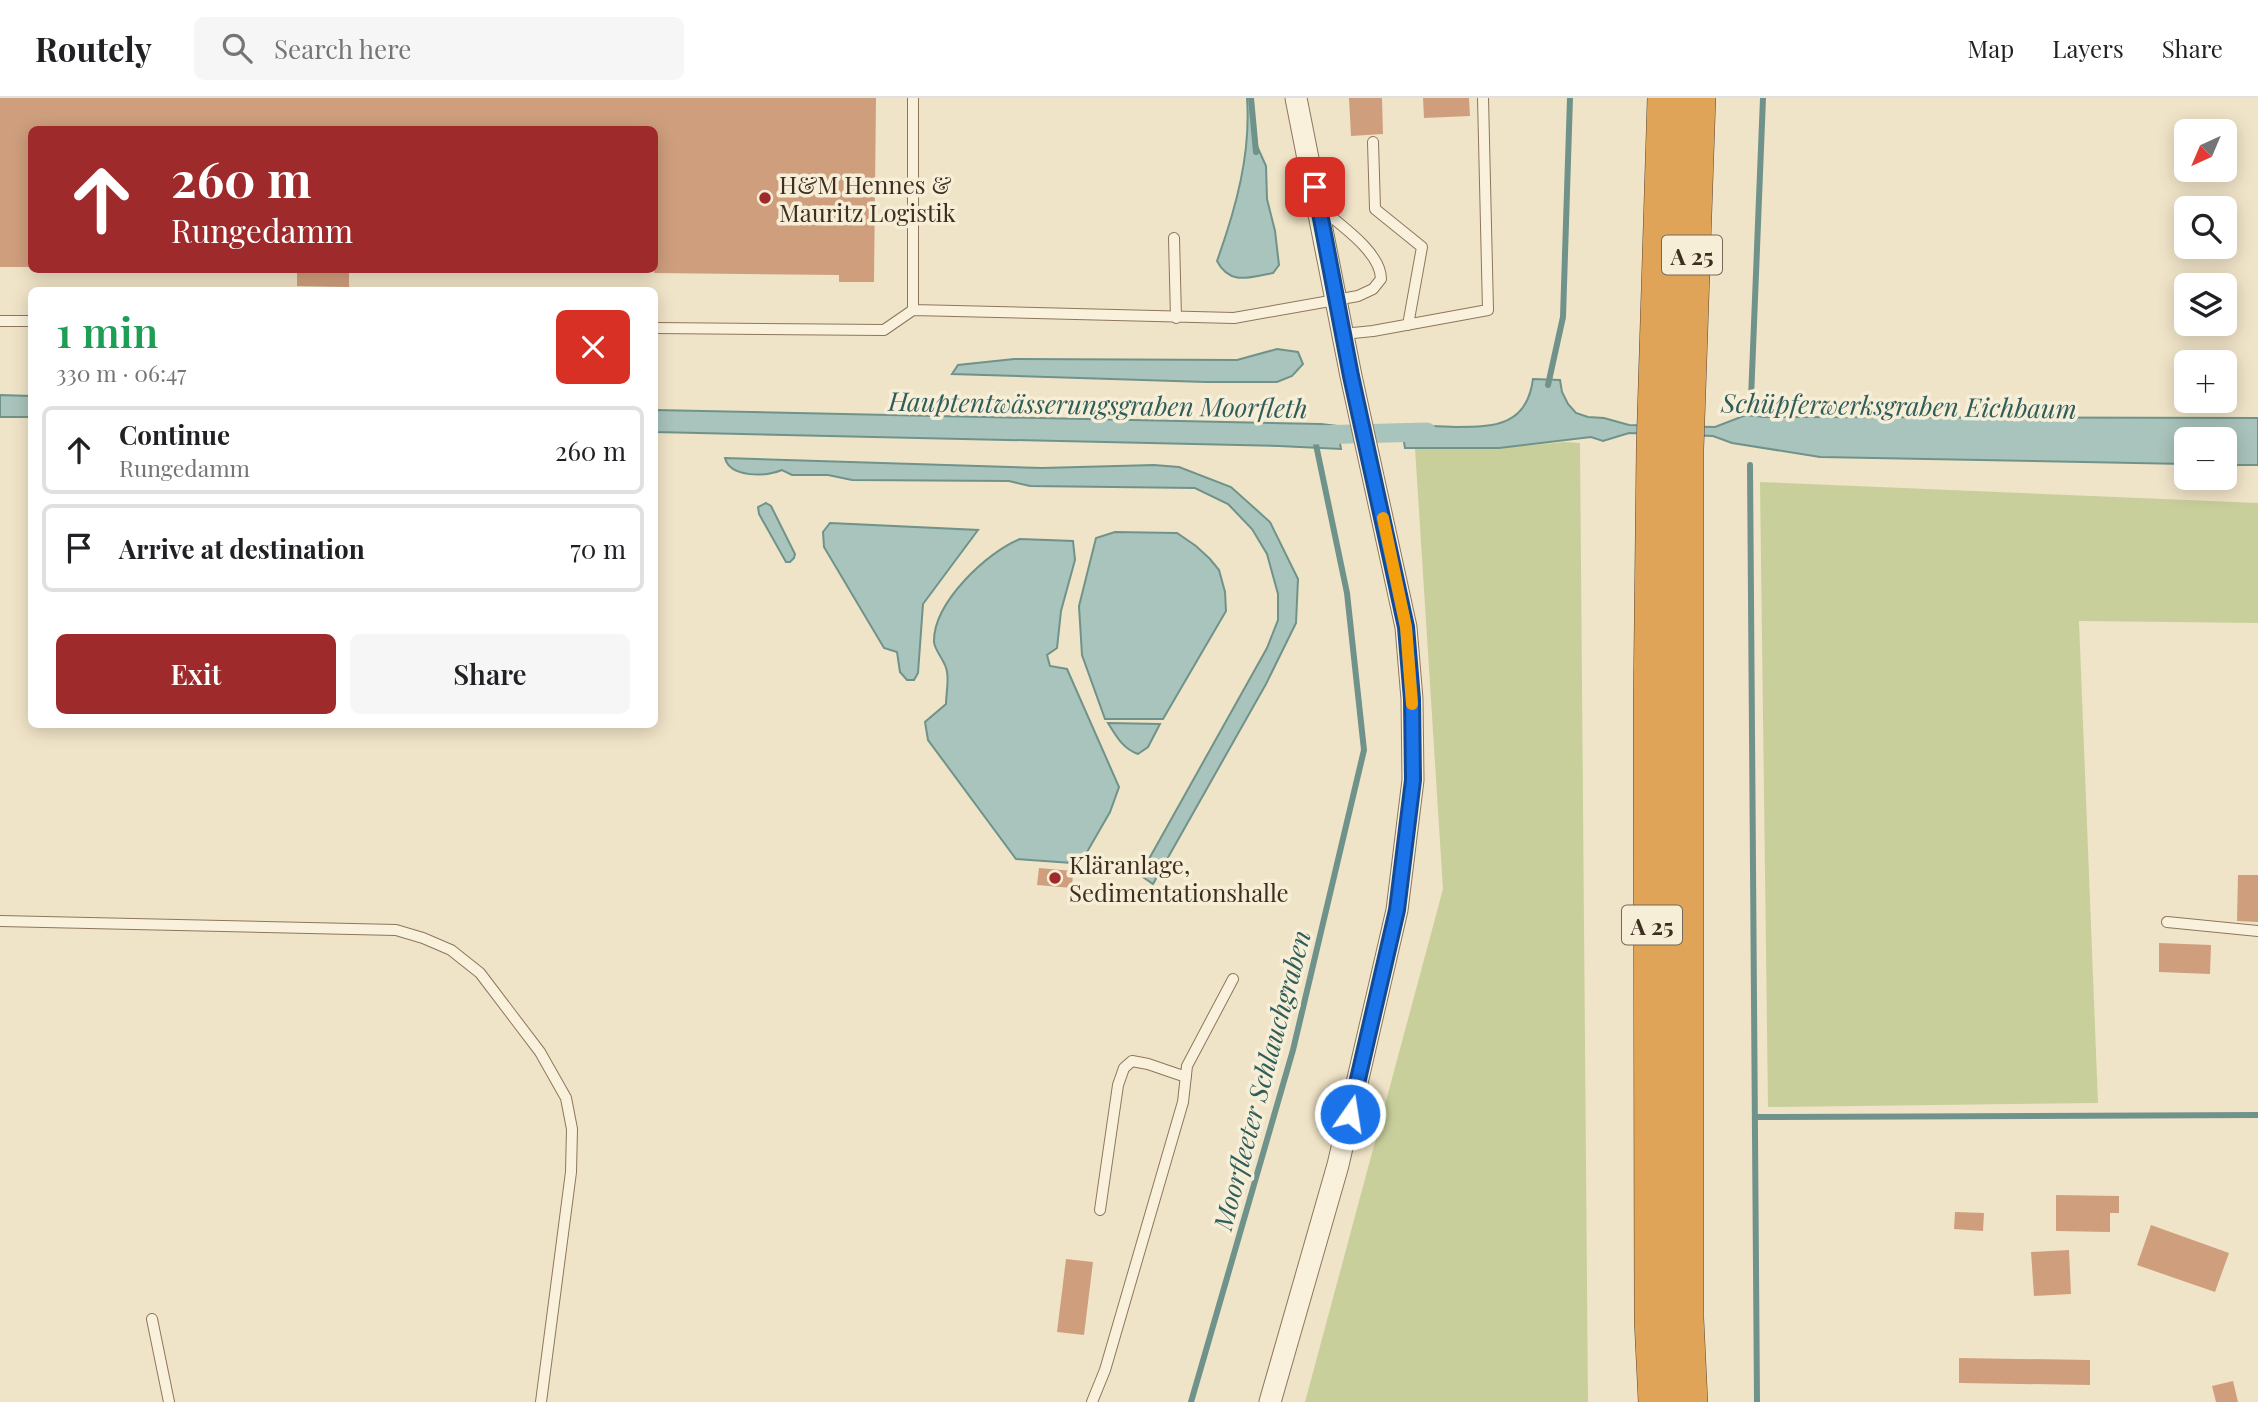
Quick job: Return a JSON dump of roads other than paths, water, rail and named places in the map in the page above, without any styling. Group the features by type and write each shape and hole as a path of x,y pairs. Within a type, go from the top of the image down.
{"highway":[{"name":"A 25","path":"1657,1402 1653,1320 1652,708 1671,412 1666,98"},
{"name":"A 25","path":"1671,412 1697,98"},
{"name":"A 25","path":"1670,448 1685,1318 1689,1402"}],"street":[{"path":"1270,1402 1338,1165 1391,937 1397,910 1413,780 1412,699 1406,627 1351,376 1296,98"}],"lane":[{"path":"912,310 913,98"},
{"path":"1343,334 1488,310 1483,98"},
{"path":"1373,142 1375,209 1422,247 1408,325"},
{"path":"658,328 884,330 912,310 1234,318 1369,292 1379,283 1381,271 1368,250 1318,206"},
{"path":"1174,238 1176,318"},
{"path":"0,321 28,321"},
{"path":"0,921 396,930 451,950 480,973 540,1052 565,1097 572,1129 571,1172 541,1402"},
{"path":"2166,922 2258,931"},
{"path":"1092,1402 1105,1370 1183,1102 1187,1066 1233,979"},
{"path":"1100,1210 1118,1085 1124,1068 1132,1061 1186,1077"},
{"path":"152,1320 169,1402"}],"water":[{"path":"1247,98 1252,98 1257,146 1266,166 1267,199 1275,231 1279,265 1273,273 1241,278 1228,274 1217,261 1241,181 1247,140"},
{"path":"1277,349 1298,352 1303,364 1292,376 1277,382 952,374 958,365 1014,359 1237,360"},
{"path":"1533,379 1560,380 1562,392 1576,413 1629,425 1715,427 1746,415 2258,418 2258,465 2237,465 2237,427 2174,427 2174,464 1820,457 1732,443 1713,436 1629,433 1603,441 1591,437 1499,448 1405,448 1401,425 1470,427 1495,424 1516,415 1530,395"},
{"path":"0,395 28,396 28,417 0,417"},
{"path":"658,410 1321,424 1337,426 1341,449 658,432"},
{"path":"725,458 1042,468 1154,465 1179,467 1231,487 1270,522 1298,579 1296,623 1266,684 1153,884 1140,875 1267,648 1278,620 1278,594 1267,554 1252,529 1228,504 1195,488 1030,486 1009,481 852,480 828,475 792,475 782,470 759,475 734,469 728,465"},
{"path":"766,503 771,506 795,554 790,562 786,562 759,514 758,507"},
{"path":"830,523 978,530 923,604 918,673 914,680 907,680 900,672 897,652 884,648 824,547 823,532"},
{"path":"1115,532 1177,533 1196,546 1219,570 1225,592 1226,611 1163,719 1105,719 1082,655 1079,606 1096,538"},
{"path":"1020,539 1073,541 1075,560 1061,611 1057,648 1047,655 1050,666 1067,669 1119,787 1110,812 1083,859 1072,863 1016,859 928,740 925,722 946,704 947,672 934,642 942,611 978,567 992,555"},
{"path":"1108,723 1160,724 1148,747 1138,754 1124,745"}],"waterway":[{"path":"1251,98 1256,152"},
{"path":"1548,385 1563,317 1570,98"},
{"name":"Schüpferwerksgraben Eichbaum","path":"1751,399 1763,98"},
{"name":"Hauptentwässerungsgraben Moorfleth","path":"1313,435 1427,432"},
{"name":"Moorfleeter Schlauchgraben","path":"1191,1402 1293,1050 1364,750 1347,593 1315,440"},
{"path":"1750,465 1757,1402"},
{"path":"1756,1117 2258,1115"}],"place":[{"name":"H&M Hennes & Mauritz Logistik","path":"765,198"},
{"name":"Kläranlage, Sedimentationshalle","path":"1055,878"}]}
